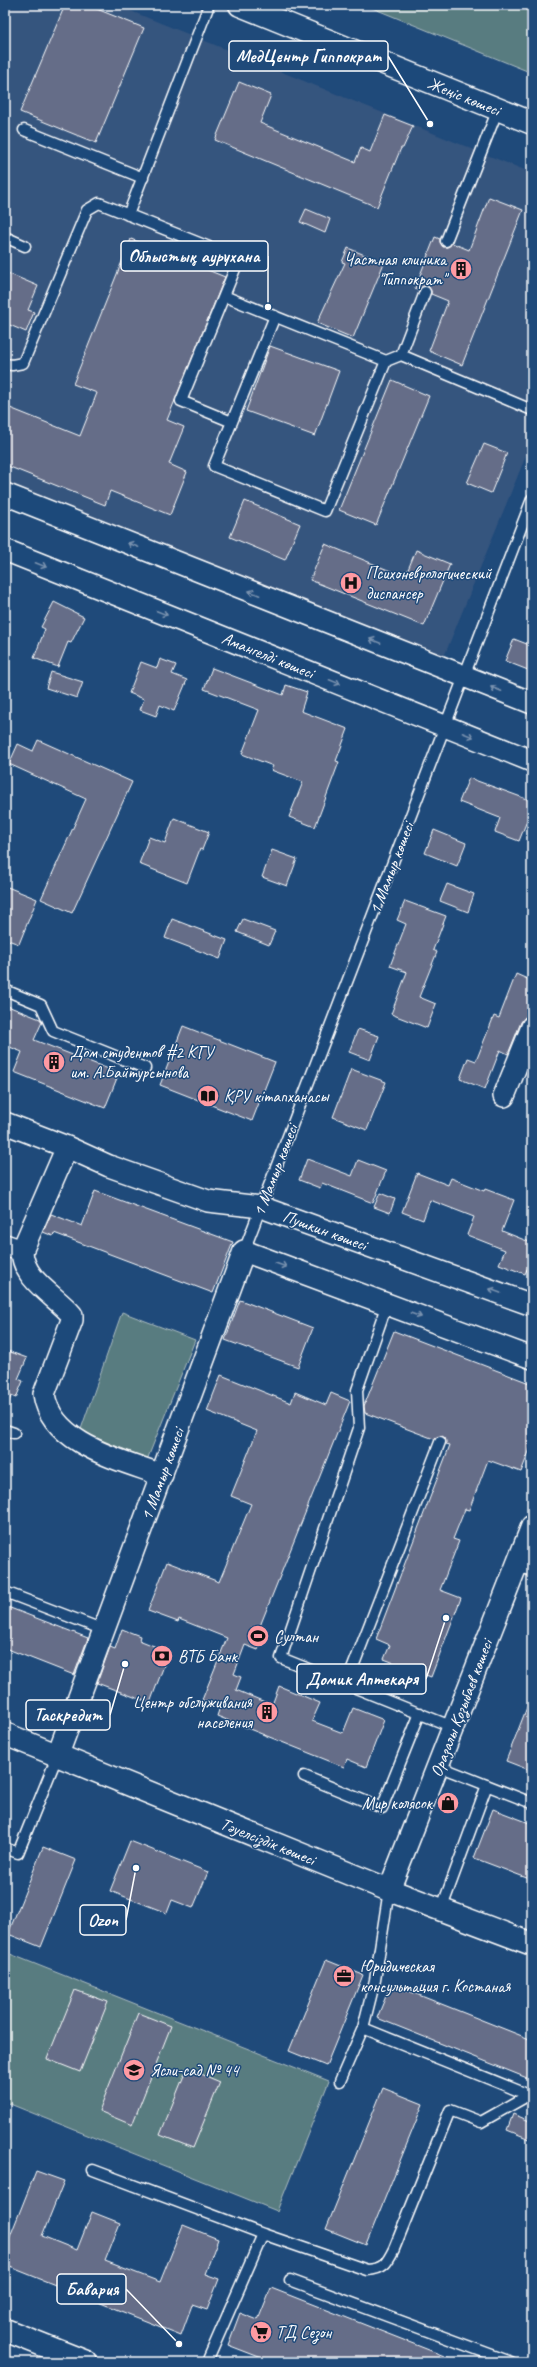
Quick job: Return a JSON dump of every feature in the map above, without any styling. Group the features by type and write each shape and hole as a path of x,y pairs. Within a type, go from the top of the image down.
{"main road":[{"name":"Жеңіс көшесі","path":"240,5 532,123"},
{"name":"Тәуелсіздік көшесі","path":"5,1734 58,1754 389,1890 532,1944"},
{"path":"5,2330 86,2362"}],"street":[{"path":"5,494 532,703"},
{"name":"Амангелді көшесі","path":"5,550 532,761"},
{"path":"504,1096 532,1027"},
{"name":"Пушкин көшесі","path":"5,1123 67,1146 109,1166 208,1201 261,1207 532,1305"},
{"path":"67,1146 13,1248 26,1268 50,1296 72,1315 72,1320 44,1394 45,1406 50,1416 70,1436 105,1454 162,1475"},
{"path":"244,1251 532,1358"},
{"name":"1 Мамыр көшесі","path":"58,1754 244,1251"},
{"name":"Оразалы Қозыбаев көшесі","path":"389,1890 453,1727 524,1568 532,1526"}],"lane":[{"path":"128,215 209,5"},
{"path":"446,241 498,109"},
{"path":"24,130 142,178"},
{"path":"5,364 12,365 23,363 87,210 99,203 239,259 181,401 232,422"},
{"path":"5,237 25,246"},
{"path":"401,355 425,292"},
{"path":"224,296 386,361 401,355 532,410"},
{"path":"275,316 214,466 325,511 386,361"},
{"name":"1 Мамыр көшесі","path":"244,1251 532,499"},
{"path":"5,990 42,1005 53,1031 145,1068"},
{"path":"387,1304 357,1390 359,1428 281,1658 453,1727"},
{"path":"346,1685 440,1442"},
{"path":"5,1592 104,1630"},
{"path":"304,1776 382,1808 420,1714"},
{"path":"5,1848 18,1853 58,1754"},
{"path":"438,1766 532,1803"},
{"path":"441,1910 487,1785"},
{"path":"340,2081 363,2028 375,1980 389,1890"},
{"path":"363,2028 531,2094"},
{"path":"93,2170 264,2234 367,2270 379,2270 387,2264 394,2249 450,2110 481,2122 531,2094"},
{"path":"207,2362 264,2234"},
{"path":"290,2280 511,2362"}],"shaded area":[{"path":"5,5 116,5 532,173 532,441 443,659 5,482"}],"green space":[{"path":"365,5 532,5 532,73"},
{"path":"122,1312 195,1340 145,1465 80,1432"},
{"path":"5,1952 329,2081 277,2211 5,2102"}],"building":[{"path":"65,5 87,5 144,28 96,143 20,112"},
{"path":"239,82 271,95 260,123 355,162 361,148 370,152 385,115 413,126 403,148 401,148 377,207 215,140"},
{"name":"Частная клиника \"Гиппократ\"","path":"489,197 523,210 462,365 429,351 448,301 431,294 428,286 424,286 419,290 415,288 435,237 440,239 443,247 447,247 452,243 469,250"},
{"path":"306,209 330,219 325,233 300,222"},
{"path":"131,239 225,277 167,420 184,427 169,464 187,472 170,515 110,491 105,505 5,465 5,406 80,436 97,393 73,384"},
{"path":"348,248 384,263 353,338 317,323 345,263 342,262"},
{"path":"5,272 38,286 28,310 34,312 26,332 5,323"},
{"path":"270,346 339,371 315,436 246,411"},
{"path":"392,380 429,396 376,525 339,510"},
{"path":"484,444 507,453 491,493 467,483"},
{"path":"245,501 300,524 285,560 230,537"},
{"name":"Психоневрологический диспансер","path":"325,544 405,577 416,550 450,564 424,626 310,580"},
{"path":"54,602 84,617 71,643 68,642 58,667 34,658 45,629 41,627"},
{"path":"514,639 532,646 532,661 528,670 505,661"},
{"path":"160,659 176,665 172,674 187,680 174,711 160,705 156,716 140,710 144,699 129,693 141,662 157,668"},
{"path":"212,668 283,695 286,685 307,692 301,711 348,729 336,761 339,762 315,827 289,817 303,782 271,770 273,766 242,754 259,710 204,689"},
{"path":"51,672 83,682 77,698 46,688"},
{"path":"38,740 132,782 72,913 41,899 86,799 9,764 18,744 33,751"},
{"path":"469,778 532,801 532,808 519,841 495,832 500,818 459,802"},
{"path":"174,818 209,832 202,850 200,849 187,883 139,864 149,837 165,843"},
{"path":"434,830 466,843 457,866 425,853"},
{"path":"272,850 297,859 287,886 262,877"},
{"path":"447,884 474,894 468,912 440,901"},
{"path":"5,886 37,899 19,944 5,939"},
{"path":"405,901 446,916 433,950 437,952 419,997 436,1004 427,1028 391,1014 407,972 390,966 406,924 397,920"},
{"path":"172,919 227,940 220,959 165,938"},
{"path":"243,919 275,931 269,945 237,932"},
{"path":"516,974 532,981 532,1015 525,1017 521,1022 508,1054 500,1050 485,1089 460,1079 468,1058 476,1061 494,1016 499,1018"},
{"name":"Дом студентов #2 КГУ им. А.Байтурсынова","path":"5,1005 40,1019 42,1022 34,1040 119,1073 105,1108 14,1072 22,1052 5,1045"},
{"path":"183,1026 275,1062 252,1121 160,1085"},
{"path":"358,1029 379,1036 370,1060 349,1052"},
{"path":"351,1069 386,1082 367,1130 333,1117"},
{"path":"307,1159 352,1176 358,1160 386,1171 373,1203 322,1183 320,1188 299,1180"},
{"path":"417,1173 448,1185 451,1178 484,1191 485,1189 514,1200 502,1231 532,1243 532,1257 525,1274 499,1264 505,1250 467,1235 474,1217 430,1200 423,1220 402,1212"},
{"path":"95,1191 233,1242 213,1293 54,1233 53,1236 43,1232 51,1214 82,1226"},
{"path":"380,1193 395,1199 390,1213 374,1207"},
{"path":"240,1300 313,1328 298,1367 225,1340"},
{"path":"394,1331 532,1384 532,1444 521,1472 488,1460 469,1510 465,1509 453,1539 459,1541 440,1590 461,1598 431,1677 384,1659 390,1645 376,1639 450,1445 446,1444 445,1438 442,1436 434,1439 365,1413 364,1406"},
{"path":"5,1350 27,1358 18,1379 23,1381 16,1398 11,1396 6,1410"},
{"path":"221,1375 291,1403 295,1392 326,1405 331,1393 350,1401 258,1631 265,1633 258,1650 245,1645 234,1674 241,1677 236,1690 272,1705 279,1686 320,1703 312,1721 343,1733 353,1708 384,1720 366,1767 347,1759 344,1767 217,1716 220,1707 202,1700 227,1638 179,1619 178,1622 148,1611 167,1562 219,1582 251,1504 231,1496 257,1431 207,1411"},
{"path":"5,1606 88,1638 74,1675 5,1648"},
{"path":"122,1629 140,1636 139,1640 169,1652 150,1703 97,1683 110,1647 115,1649"},
{"path":"531,1697 532,1698 532,1771 506,1761"},
{"path":"493,1809 532,1824 532,1880 474,1858"},
{"path":"130,1841 208,1872 193,1908 172,1900 167,1913 110,1891"},
{"path":"43,1847 76,1860 41,1947 8,1934"},
{"path":"326,1960 363,1975 326,2066 289,2051"},
{"path":"391,1984 532,2040 532,2080 377,2018"},
{"path":"75,1990 108,2002 80,2072 47,2059"},
{"path":"138,2013 171,2026 132,2125 99,2111"},
{"path":"187,2068 220,2082 193,2148 160,2135"},
{"path":"383,2088 423,2104 366,2245 326,2229"},
{"path":"513,2114 532,2122 532,2140 507,2130"},
{"path":"36,2171 64,2181 42,2236 77,2250 92,2212 120,2223 105,2261 160,2282 183,2225 218,2239 205,2274 219,2279 207,2310 192,2305 181,2335 5,2265 5,2249"},
{"path":"271,2288 457,2361 272,2362 228,2345 240,2313 258,2320"}],"place":[{"name":"МедЦентр Гиппократ","path":"430,124"},
{"name":"Частная клиника \"Гиппократ\"","path":"461,269"},
{"name":"Облыстық аурухана","path":"268,307"},
{"name":"Психоневрологический диспансер","path":"351,583"},
{"name":"Дом студентов #2 КГУ им. А.Байтурсынова","path":"54,1062"},
{"name":"ҚРУ кітапханасы","path":"208,1096"},
{"name":"Домик Аптекаря","path":"446,1618"},
{"name":"Султан","path":"258,1636"},
{"name":"ВТБ Банк","path":"162,1656"},
{"name":"Таскредит","path":"125,1664"},
{"name":"Центр обслуживания населения","path":"267,1712"},
{"name":"Мир колясок","path":"448,1803"},
{"name":"Ozon","path":"136,1868"},
{"name":"Юридическая консультация г. Костаная","path":"344,1976"},
{"name":"Ясли-сад № 44","path":"134,2070"},
{"name":"ТД Сезон","path":"261,2332"},
{"name":"Бавария","path":"179,2344"}]}
